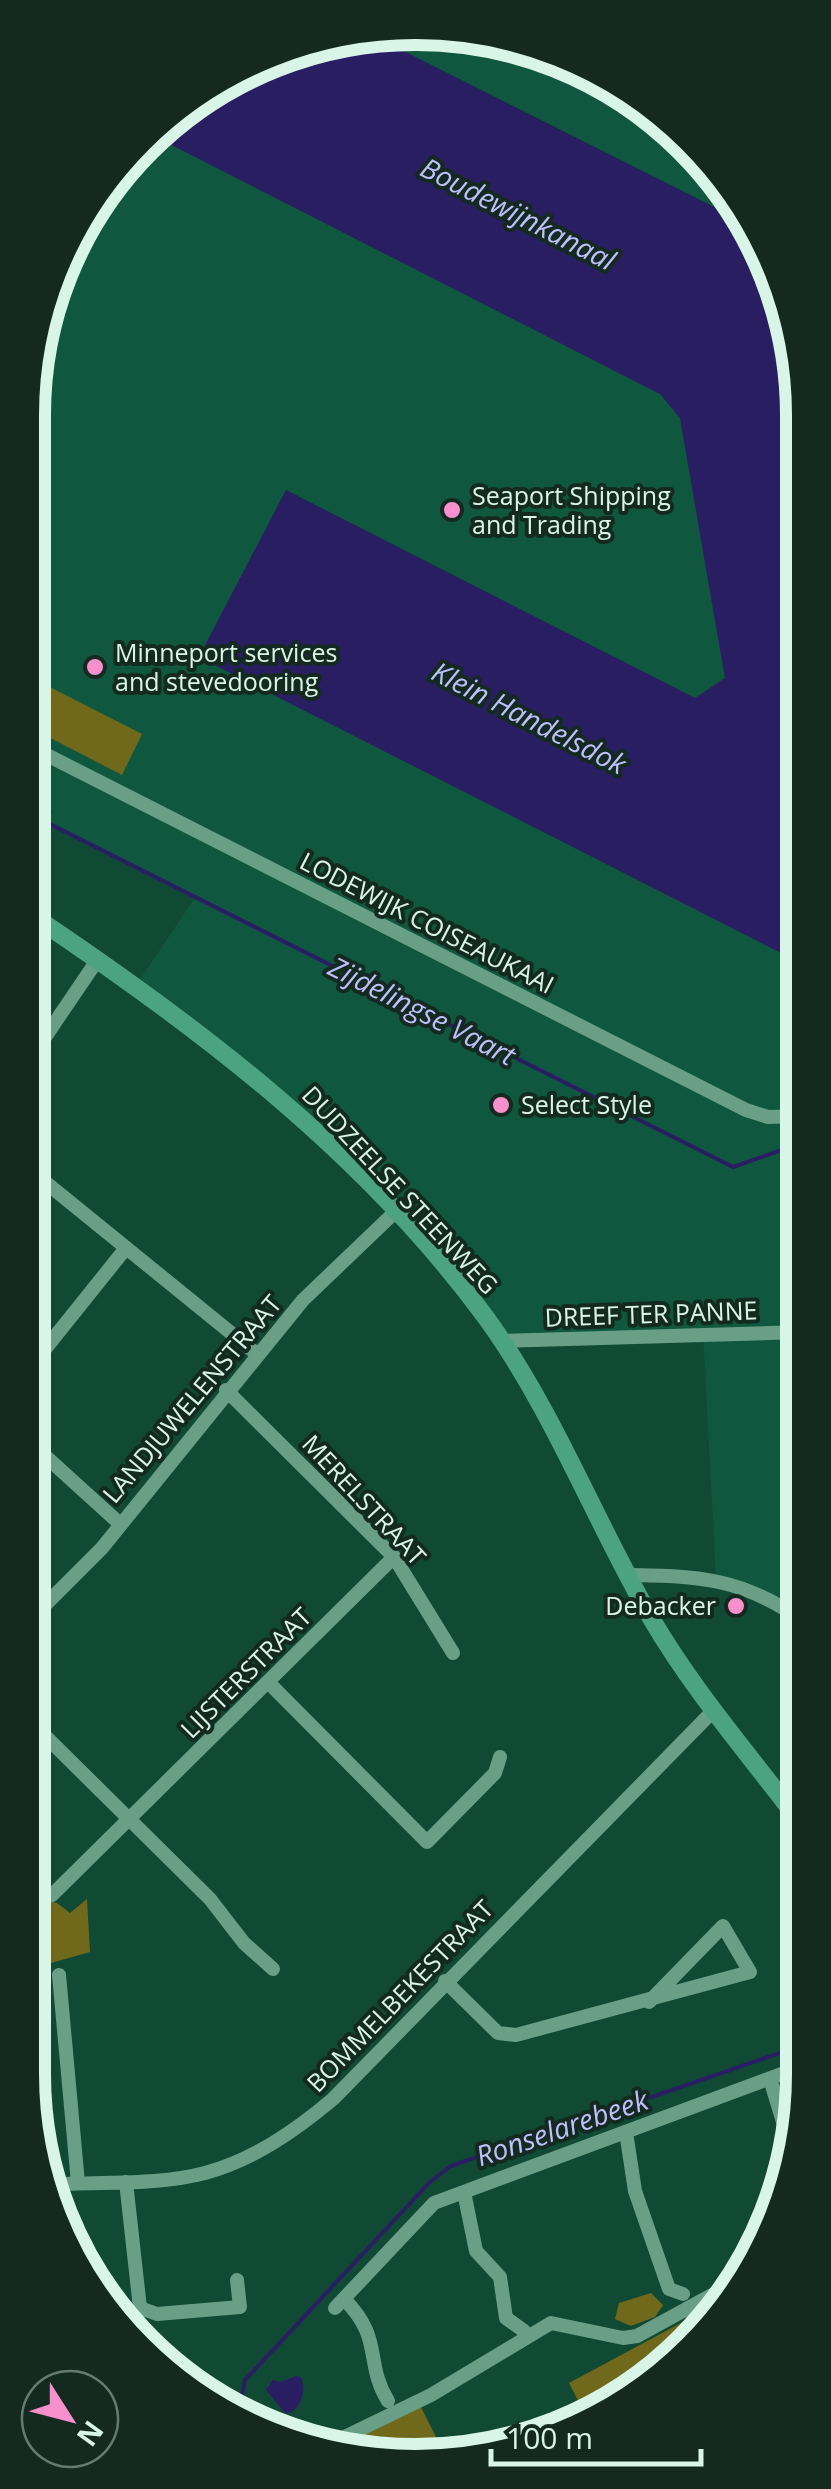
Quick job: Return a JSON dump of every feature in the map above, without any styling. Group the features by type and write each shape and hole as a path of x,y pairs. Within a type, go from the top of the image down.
{"main road":[{"name":"DUDZEELSE STEENWEG","path":"45,924 259,1079 394,1212 502,1342 569,1456 654,1622 714,1710 786,1804"}],"street":[{"name":"LODEWIJK COISEAUKAAI","path":"45,754 746,1110 768,1117 786,1116"},
{"path":"45,1037 98,959"},
{"path":"45,1183 257,1354"},
{"name":"LANDJUWELENSTRAAT","path":"45,1605 102,1548 226,1390 303,1300 394,1212"},
{"path":"45,1349 126,1248"},
{"name":"DREEF TER PANNE","path":"502,1342 786,1333"},
{"name":"MERELSTRAAT","path":"226,1390 394,1557 453,1653"},
{"path":"45,1456 119,1523"},
{"name":"LIJSTERSTRAAT","path":"45,1897 52,1895 130,1822 394,1557"},
{"path":"628,1575 700,1576 748,1588 786,1611"},
{"path":"268,1682 426,1842 495,1772 500,1756"},
{"name":"BOMMELBEKESTRAAT","path":"62,2184 204,2173 264,2148 333,2099 714,1710"},
{"path":"45,1736 273,1969"},
{"path":"445,1982 498,2032 516,2036 649,2002 750,1972 723,1926 649,2002"},
{"path":"60,1975 78,2183"},
{"path":"388,2401 377,2380 370,2333 364,2320 340,2304 434,2202 786,2072"},
{"path":"770,2078 783,2121"},
{"path":"626,2132 646,2228 669,2289 683,2294"},
{"path":"126,2182 140,2308 157,2314 240,2307 237,2280"},
{"path":"464,2192 476,2251 500,2277 506,2318 524,2331"},
{"path":"344,2437 431,2395 551,2323 623,2338 637,2336 712,2295"}],"shaded area":[{"path":"394,46 488,52 579,83 621,107 660,137 694,171 726,213"},
{"path":"166,142 660,394 680,418 725,678 695,698 286,490 199,657 786,955 786,1612 716,1580 703,1335 512,1340 455,1259 421,1223 394,1213 137,984 194,899 203,901 46,822 54,811 45,806 45,416 52,343 73,274 95,230 137,171"},
{"path":"45,685 142,734 122,775 45,735"},
{"path":"87,1899 90,1952 51,1963 45,1969 45,1900 57,1903 70,1913"},
{"path":"651,2293 663,2305 655,2317 631,2326 615,2319 619,2303"},
{"path":"697,2314 641,2367 580,2405 569,2383"},
{"path":"421,2407 439,2443 391,2443 355,2439"}],"water":[{"name":"Boudewijnkanaal","path":"394,46 726,213 766,296 779,343 785,391 786,955 199,657 286,490 695,698 725,678 680,418 660,394 166,142 210,107 274,73 343,52"},
{"path":"296,2376 303,2382 303,2394 295,2409 285,2413 266,2390 273,2380 281,2382"}],"waterway":[{"name":"Zijdelingse Vaart","path":"46,822 733,1167 786,1149"},
{"name":"Ronselarebeek","path":"241,2400 245,2380 430,2182 451,2166 786,2051"}],"place":[{"name":"Seaport Shipping and Trading","path":"452,510"},
{"name":"Minneport services and stevedooring","path":"95,667"},
{"name":"Select Style","path":"501,1105"},
{"name":"Debacker","path":"736,1606"}],"water label":[{"name":"Klein Handelsdok","path":"529,718"}]}
